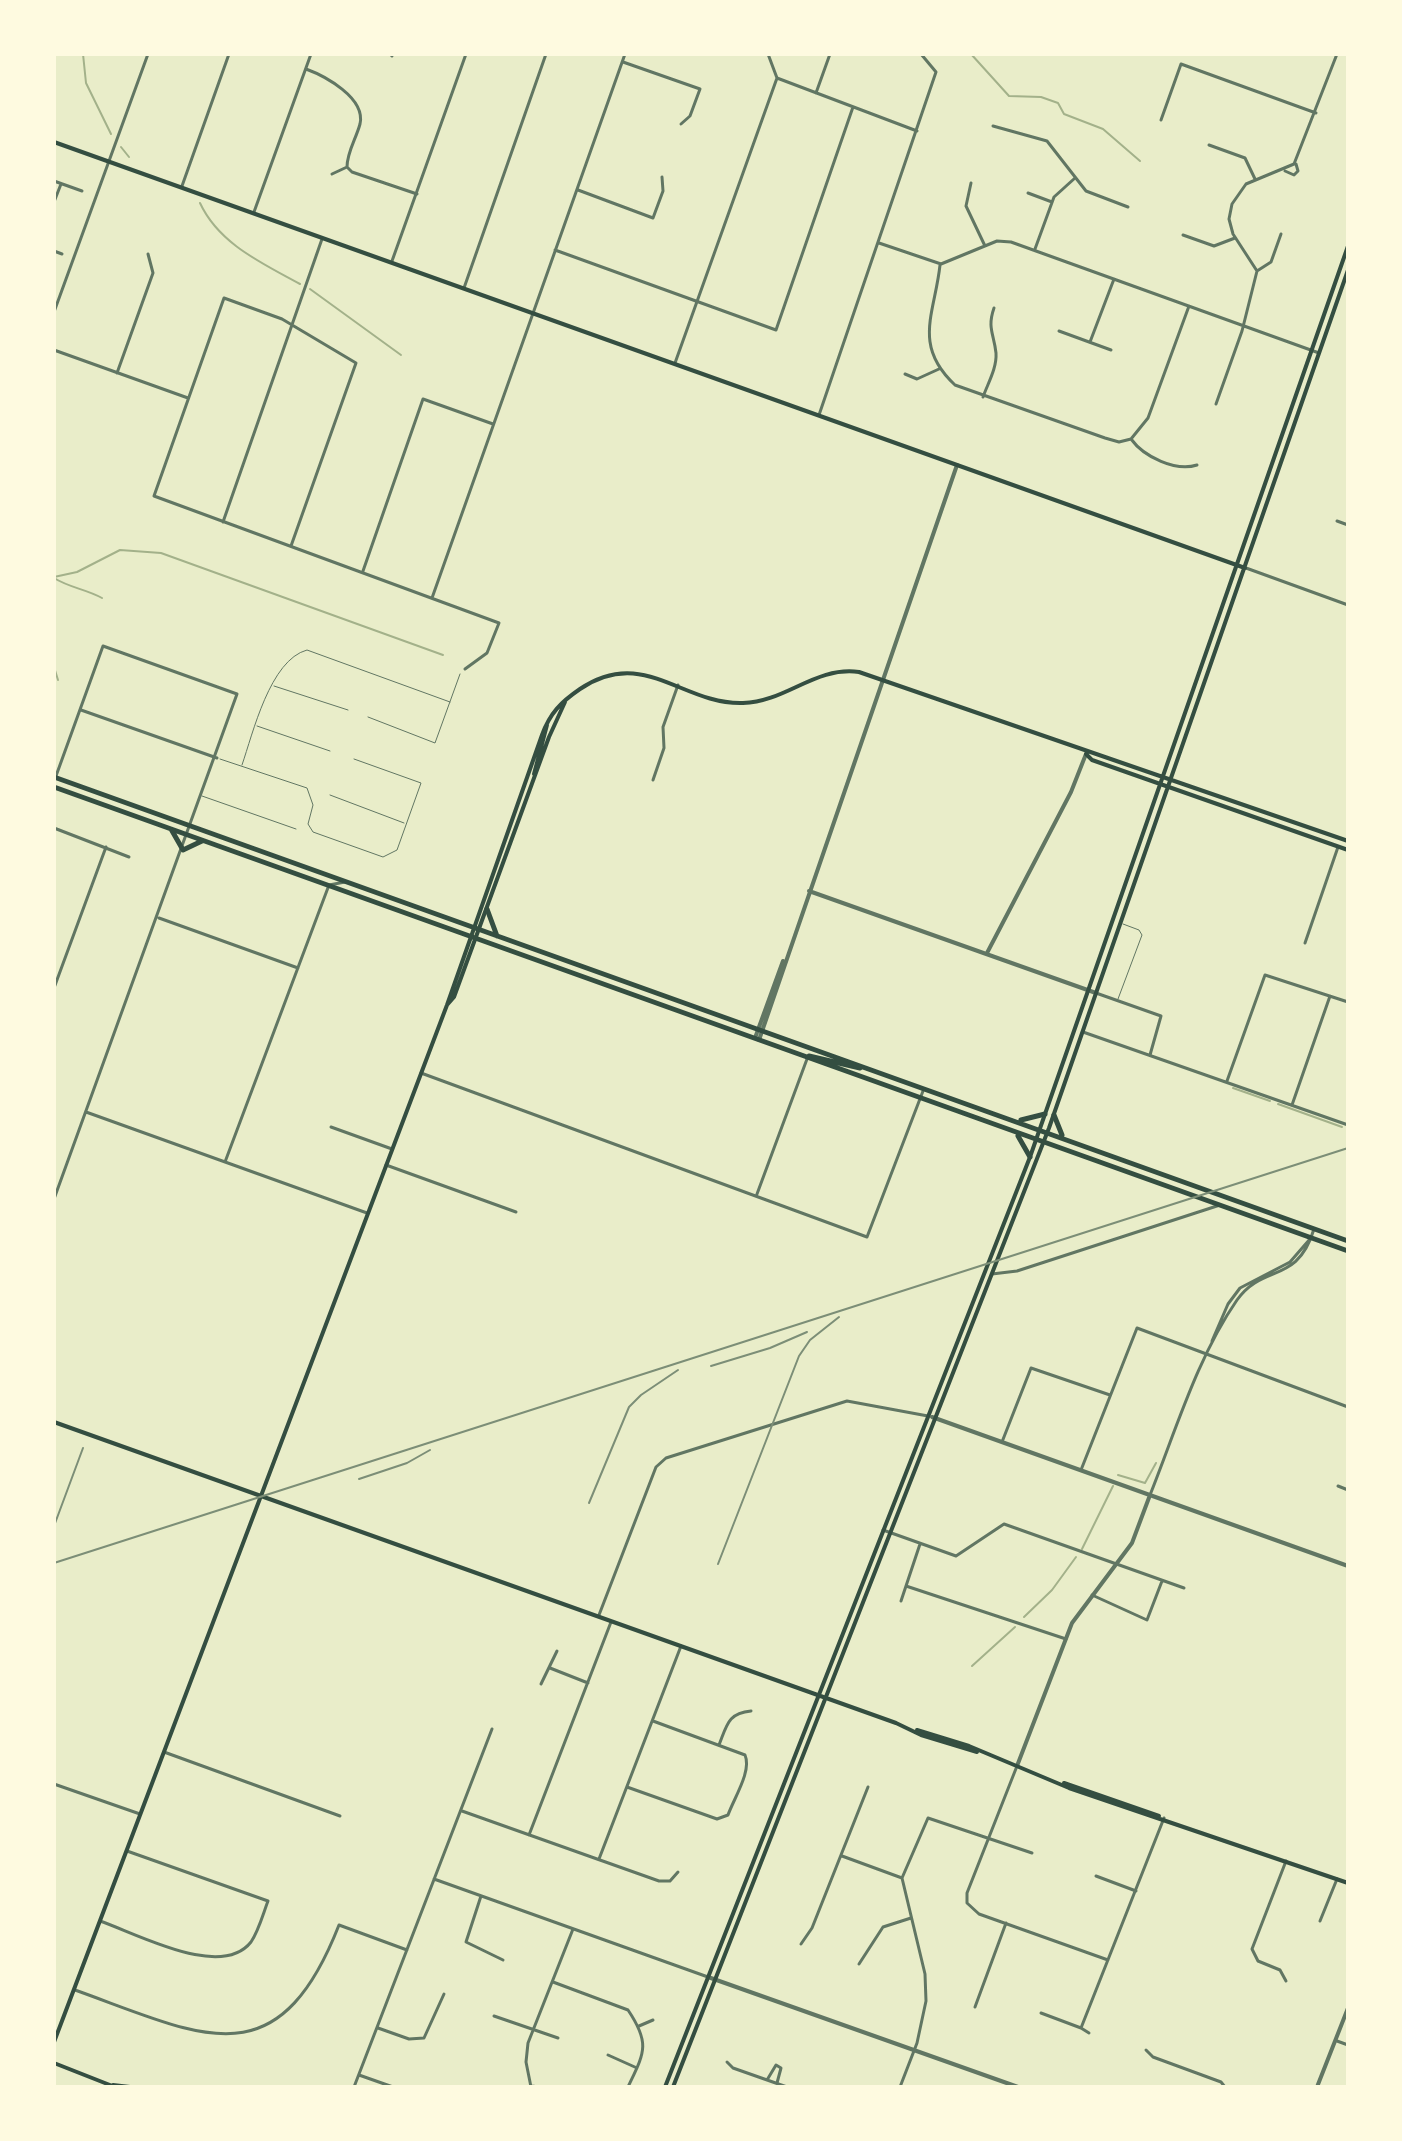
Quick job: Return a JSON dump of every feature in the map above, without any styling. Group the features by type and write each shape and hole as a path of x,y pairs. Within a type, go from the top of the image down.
{"main road":[{"path":"54,142 1245,568"},
{"path":"668,2085 1036,1141 1348,246"},
{"path":"668,2085 715,1980 1048,1132 1319,353 1346,285 1348,270"},
{"path":"54,2042 475,932 546,723 554,709 593,681 613,674 639,673 722,700 743,703 767,699 828,672 849,671 883,679 1086,754 1171,778 1348,841"},
{"path":"475,932 487,909 566,700"},
{"path":"534,779 546,723"},
{"path":"1086,754 1092,760 1162,782 1348,850"},
{"path":"54,778 346,882 757,1039 1014,1133 1348,1251"},
{"path":"54,787 329,885 498,937 1348,1241"},
{"path":"171,829 183,850 203,840"},
{"path":"487,909 498,937"},
{"path":"808,1057 813,1055 852,1069 866,1068"},
{"path":"1016,1121 1045,1114"},
{"path":"1054,1115 1060,1133 1067,1138"},
{"path":"1014,1133 1026,1145 1030,1157"},
{"path":"1220,1205 1234,1201"},
{"path":"54,1422 819,1695 921,1735 1017,1766 1111,1803 1162,1817 1348,1883"},
{"path":"54,2063 113,2086 130,2087"}],"street":[{"path":"54,312 148,54"},
{"path":"182,188 229,54"},
{"path":"254,213 311,54"},
{"path":"392,262 466,54"},
{"path":"464,288 546,54"},
{"path":"432,598 625,54"},
{"path":"675,363 777,78 768,54"},
{"path":"816,93 830,54"},
{"path":"819,415 936,72 921,54"},
{"path":"1257,271 1229,223 1232,204 1239,190 1255,179 1285,171 1295,163 1337,54"},
{"path":"623,62 700,89 690,116 681,124"},
{"path":"1161,120 1181,64 1316,113"},
{"path":"306,69 333,79 358,110 360,124 347,167"},
{"path":"777,78 917,131"},
{"path":"555,250 776,330 853,107"},
{"path":"993,126 1047,141 1089,193 1128,207"},
{"path":"1209,145 1245,158 1255,179"},
{"path":"1285,171 1294,175 1298,171 1295,163"},
{"path":"332,174 347,167 417,194"},
{"path":"578,190 653,218 663,191 662,177"},
{"path":"1035,250 1052,202 1075,178"},
{"path":"54,181 82,191"},
{"path":"971,183 965,203 985,246"},
{"path":"54,202 61,184"},
{"path":"1028,193 1052,202"},
{"path":"1216,404 1243,325 1257,271 1270,264 1281,234"},
{"path":"1183,235 1214,246 1235,238"},
{"path":"223,522 323,238"},
{"path":"879,243 941,264 1005,240 1319,353"},
{"path":"54,251 62,254"},
{"path":"117,373 153,273 148,254"},
{"path":"941,264 928,328 939,369 955,385 983,397 1112,440 1131,439 1148,418 1189,306"},
{"path":"1090,342 1114,279"},
{"path":"1336,281 1346,285"},
{"path":"291,546 356,363 293,325 224,298 154,496 499,623 487,653 465,669"},
{"path":"983,397 995,363 996,350 988,327 994,308"},
{"path":"1059,331 1111,350"},
{"path":"54,350 188,398"},
{"path":"905,374 917,379 939,369"},
{"path":"362,572 423,399 493,424"},
{"path":"1131,439 1146,454 1185,468 1197,465"},
{"path":"757,1039 957,465"},
{"path":"1337,521 1348,525"},
{"path":"1245,568 1348,605"},
{"path":"54,778 103,646 237,694 217,758 54,1199"},
{"path":"653,780 663,752 663,727 678,685"},
{"path":"80,709 217,758"},
{"path":"987,953 1071,792 1086,754"},
{"path":"54,828 129,857"},
{"path":"54,988 106,847"},
{"path":"1305,943 1338,847"},
{"path":"225,1162 329,885 346,882"},
{"path":"809,891 1161,1016 1150,1055"},
{"path":"158,918 298,968"},
{"path":"1227,1081 1265,975 1348,1002"},
{"path":"1292,1105 1330,996"},
{"path":"1083,1032 1348,1125"},
{"path":"757,1194 808,1057"},
{"path":"421,1073 867,1237 924,1089"},
{"path":"86,1112 367,1213"},
{"path":"331,1127 392,1149"},
{"path":"386,1165 516,1212"},
{"path":"992,1274 1017,1271 1220,1205"},
{"path":"1108,1960 979,1914 967,1903 967,1893 1072,1623 1134,1540 1228,1304 1240,1288 1290,1262 1312,1238 1314,1229"},
{"path":"1081,1470 1137,1328 1348,1407"},
{"path":"1002,1442 1031,1368 1110,1395"},
{"path":"599,1617 656,1467 666,1458 847,1401 928,1416 1348,1566"},
{"path":"1338,1486 1348,1490"},
{"path":"883,1530 957,1556 1004,1524 1184,1588"},
{"path":"901,1601 920,1544"},
{"path":"1092,1595 1147,1620 1162,1581"},
{"path":"906,1586 1066,1639"},
{"path":"529,1835 612,1621"},
{"path":"599,1859 681,1646"},
{"path":"541,1684 557,1651"},
{"path":"550,1668 588,1683"},
{"path":"719,1745 730,1717 735,1713 751,1711"},
{"path":"627,1787 724,1819 748,1758 653,1721"},
{"path":"354,2087 492,1729"},
{"path":"164,1752 340,1816"},
{"path":"54,1784 140,1814"},
{"path":"801,1944 812,1928 868,1787"},
{"path":"461,1810 659,1881 670,1881 678,1872"},
{"path":"1081,2028 1162,1817"},
{"path":"900,2087 925,2017 925,1974 902,1878 928,1818 1032,1853"},
{"path":"100,1921 199,1956 222,1959 250,1943 268,1901 127,1851"},
{"path":"841,1856 902,1878"},
{"path":"1286,1861 1252,1949 1253,1956 1280,1970 1286,1981"},
{"path":"1096,1876 1136,1891"},
{"path":"434,1879 1018,2087"},
{"path":"1320,1921 1337,1879"},
{"path":"481,1896 466,1942 503,1960"},
{"path":"859,1964 883,1927 911,1918"},
{"path":"975,2007 1006,1923"},
{"path":"74,1990 190,2032 223,2036 270,2023 307,1992 322,1967 339,1925 407,1950"},
{"path":"540,2087 531,2086 526,2057 573,1929"},
{"path":"553,1982 628,2010 644,2038 644,2053 628,2087"},
{"path":"424,2038 444,1994"},
{"path":"1317,2087 1348,2008"},
{"path":"1041,2013 1089,2033"},
{"path":"494,2016 558,2038"},
{"path":"639,2026 653,2020"},
{"path":"378,2028 409,2039 424,2038 429,2043"},
{"path":"1335,2040 1348,2045"},
{"path":"1146,2050 1153,2057 1221,2082 1225,2087"},
{"path":"608,2055 637,2068"},
{"path":"727,2062 733,2068 787,2087"},
{"path":"767,2080 776,2065 781,2068 777,2083"},
{"path":"359,2075 393,2087"}],"lane":[{"path":"242,766 272,685 290,658 307,650 450,702"},
{"path":"368,717 435,743 460,674"},
{"path":"272,685 348,710"},
{"path":"256,726 330,751"},
{"path":"217,758 307,788 313,799 308,824 313,832 383,857 397,850 421,783 354,759"},
{"path":"330,795 407,823"},
{"path":"202,796 296,829"},
{"path":"1113,920 1139,930 1142,935 1118,1001"}],"waterway":[{"path":"83,54 86,83 111,134"},
{"path":"971,54 1009,96 1041,97 1058,103 1064,114 1103,129 1140,161"},
{"path":"121,147 129,157"},
{"path":"200,203 218,230 230,241 300,284"},
{"path":"310,289 401,355"},
{"path":"54,577 77,572 120,550 161,553 443,655"},
{"path":"54,578 102,598"},
{"path":"54,667 58,680"},
{"path":"1233,1088 1270,1101"},
{"path":"1278,1104 1342,1127"},
{"path":"1118,1475 1145,1483 1156,1463"},
{"path":"1082,1549 1113,1486"},
{"path":"1024,1617 1052,1590 1076,1557"},
{"path":"972,1666 1015,1627"}],"railway":[{"path":"54,1563 1348,1148"},
{"path":"718,1564 799,1356 810,1340 839,1317"},
{"path":"711,1366 770,1348 807,1332"},
{"path":"589,1503 629,1407 678,1370"},
{"path":"54,1526 83,1448"},
{"path":"359,1479 407,1463 430,1450"}]}
